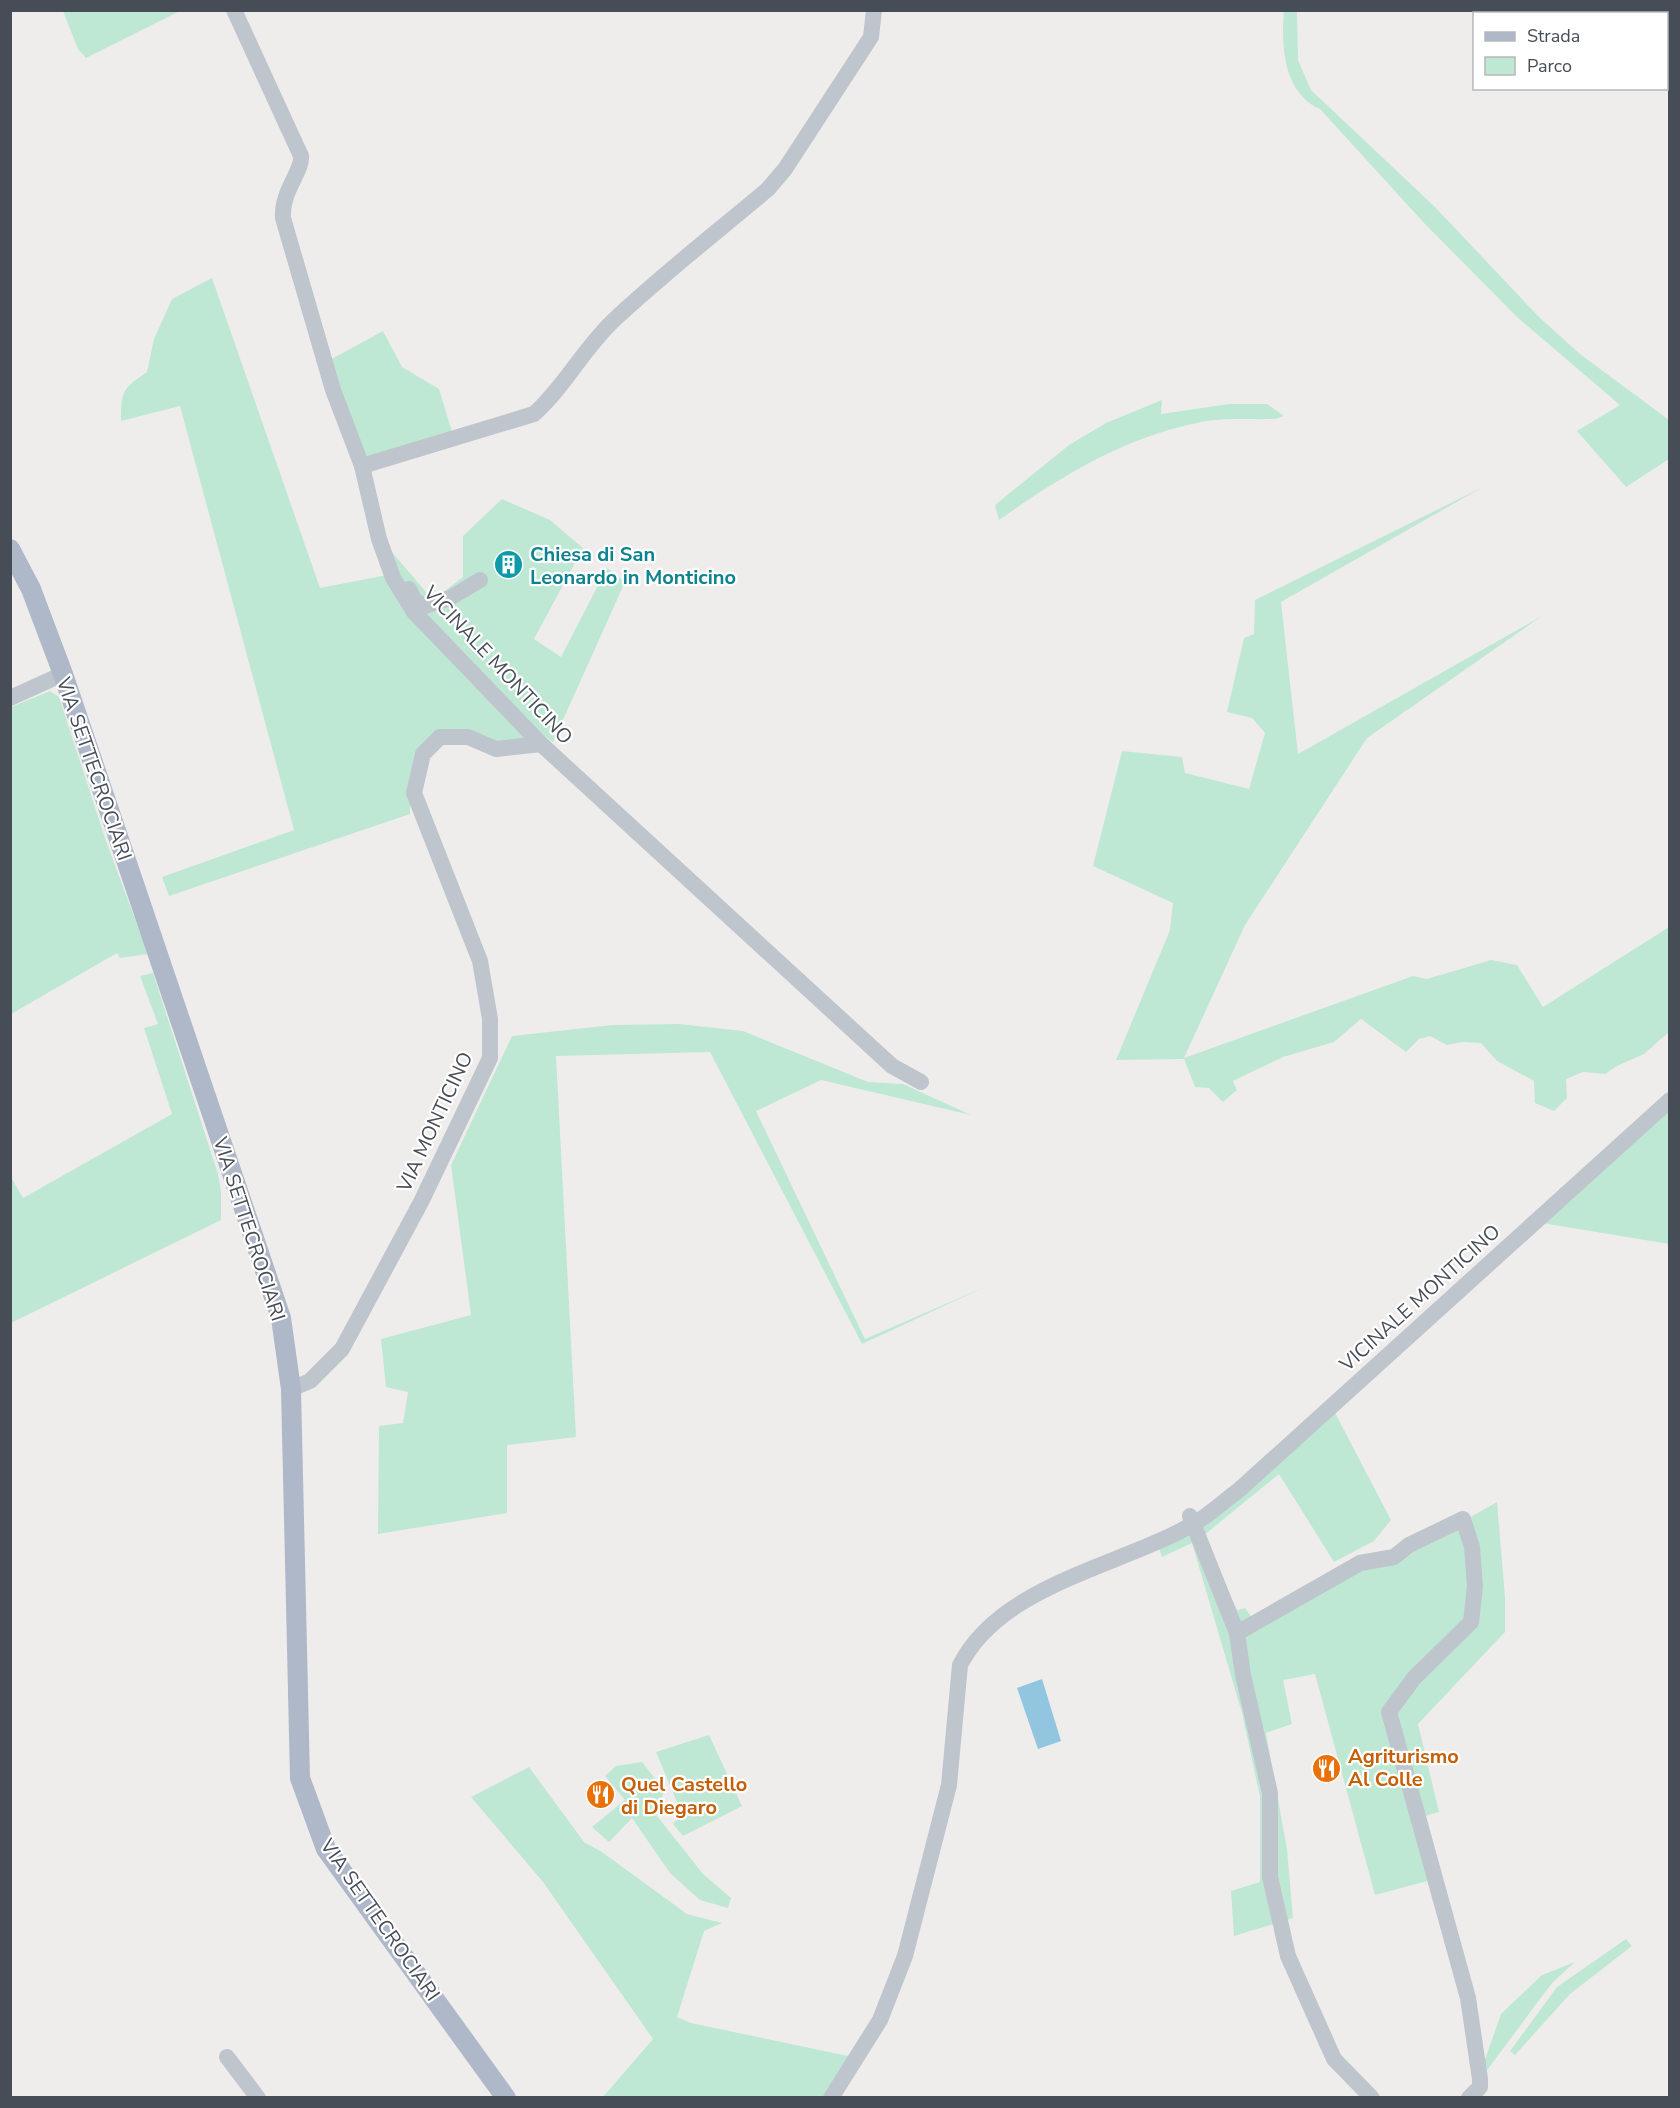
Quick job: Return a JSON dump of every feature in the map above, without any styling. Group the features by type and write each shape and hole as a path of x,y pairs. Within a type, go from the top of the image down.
{"main road":[{"name":"VIA SETTECROCIARI","path":"10,549 31,589 63,674 281,1318 291,1389 300,1778 326,1849 506,2097"}],"street":[{"name":"VICINALE MONTICINO","path":"234,10 301,156 301,163 284,197 283,218 333,390 362,466 379,539 391,574 414,612 541,744 892,1066 921,1082"},
{"path":"362,466 534,414 555,395 578,361 613,321 768,189 785,169 871,37 874,10"},
{"path":"391,574 406,583 415,601 425,606 450,598 480,580"},
{"path":"10,698 63,674"},
{"name":"VIA MONTICINO","path":"291,1389 310,1382 342,1349 421,1202 490,1058 490,1019 480,961 414,793 423,754 440,737 468,737 496,749 541,744"},
{"name":"VICINALE MONTICINO","path":"831,2097 880,2020 905,1956 936,1845 949,1785 960,1665 968,1648 990,1626 1049,1587 1192,1519 1239,1490 1670,1100"},
{"path":"1192,1519 1237,1632 1243,1675 1270,1793 1270,1877 1288,1956 1334,2059 1372,2097"},
{"path":"1237,1632 1360,1563 1394,1557 1409,1545 1464,1519 1472,1547 1474,1576 1471,1622 1414,1678 1389,1712 1468,1998 1480,2079 1480,2087 1469,2097"},
{"path":"227,2057 258,2097"}],"green space":[{"path":"63,11 180,11 86,58 78,49"},
{"path":"1284,11 1297,11 1298,60 1311,90 1435,207 1539,317 1580,354 1669,420 1669,459 1626,487 1577,431 1620,405 1518,318 1424,223 1320,109 1298,92 1287,67 1284,53"},
{"path":"212,278 320,588 387,575 533,741 498,744 441,731 410,787 410,814 169,896 162,877 294,830 180,406 121,421 125,392 132,383 147,372 154,339 172,299"},
{"path":"383,331 402,367 439,389 453,435 363,469 326,362"},
{"path":"1162,400 1161,414 1229,404 1267,404 1284,416 1275,419 1206,421 1143,438 1069,474 999,520 995,505 1069,445 1106,423"},
{"path":"1483,487 1281,602 1298,754 1542,616 1367,738 1245,925 1184,1058 1413,976 1427,979 1491,960 1517,965 1543,1007 1669,927 1669,1032 1644,1054 1605,1074 1583,1072 1566,1079 1567,1098 1554,1111 1535,1103 1534,1081 1497,1061 1481,1043 1462,1042 1447,1045 1430,1036 1419,1039 1406,1052 1361,1019 1334,1042 1283,1057 1233,1081 1237,1090 1223,1102 1209,1088 1195,1087 1184,1059 1116,1060 1170,930 1173,903 1093,866 1122,751 1182,757 1185,773 1249,789 1265,733 1252,718 1227,712 1244,638 1254,634 1255,600"},
{"path":"502,499 550,520 583,548 534,639 561,657 607,568 625,582 553,742 526,723 431,622 404,583 385,544 433,600 463,577 463,536"},
{"path":"50,691 59,697 106,841 148,954 120,958 117,953 11,1014 11,707"},
{"path":"153,973 218,1174 221,1192 221,1220 11,1323 11,1177 23,1198 172,1114 144,1028 158,1024 140,976"},
{"path":"679,1024 743,1031 868,1082 903,1084 971,1115 821,1080 756,1111 865,1339 987,1286 862,1344 710,1052 556,1056 576,1437 507,1445 507,1513 378,1534 379,1426 403,1423 408,1392 386,1387 381,1339 471,1315 451,1165 512,1036 612,1025"},
{"path":"1669,1105 1669,1244 1542,1223"},
{"path":"1333,1409 1391,1520 1374,1541 1334,1562 1279,1474 1203,1536 1204,1543 1237,1610 1245,1608 1254,1620 1455,1526 1497,1502 1505,1597 1505,1632 1418,1724 1439,1812 1415,1819 1431,1880 1375,1895 1315,1674 1283,1680 1292,1724 1266,1733 1287,1849 1293,1918 1234,1936 1231,1891 1260,1882 1260,1797 1242,1713 1192,1543 1162,1557 1159,1548"},
{"path":"709,1735 742,1806 683,1836 673,1824 682,1814 656,1752"},
{"path":"642,1762 664,1790 657,1816 703,1874 731,1898 728,1908 700,1900 670,1873 632,1818 609,1842 592,1827 625,1800 605,1776 616,1766"},
{"path":"529,1767 584,1842 602,1852 687,1914 722,1923 704,1931 677,2017 691,2023 853,2057 825,2097 603,2097 653,2039 543,1882 471,1797"},
{"path":"1626,1939 1632,1946 1570,1994 1515,2055 1510,2051 1557,1987"},
{"path":"1575,1962 1552,1983 1476,2085 1501,2014 1542,1975"}],"water":[{"path":"1042,1679 1061,1741 1038,1749 1017,1688"}],"place":[{"name":"Chiesa di San Leonardo in Monticino","path":"509,565"},
{"name":"Agriturismo Al Colle","path":"1327,1768"},
{"name":"Quel Castello di Diegaro","path":"600,1795"}]}
